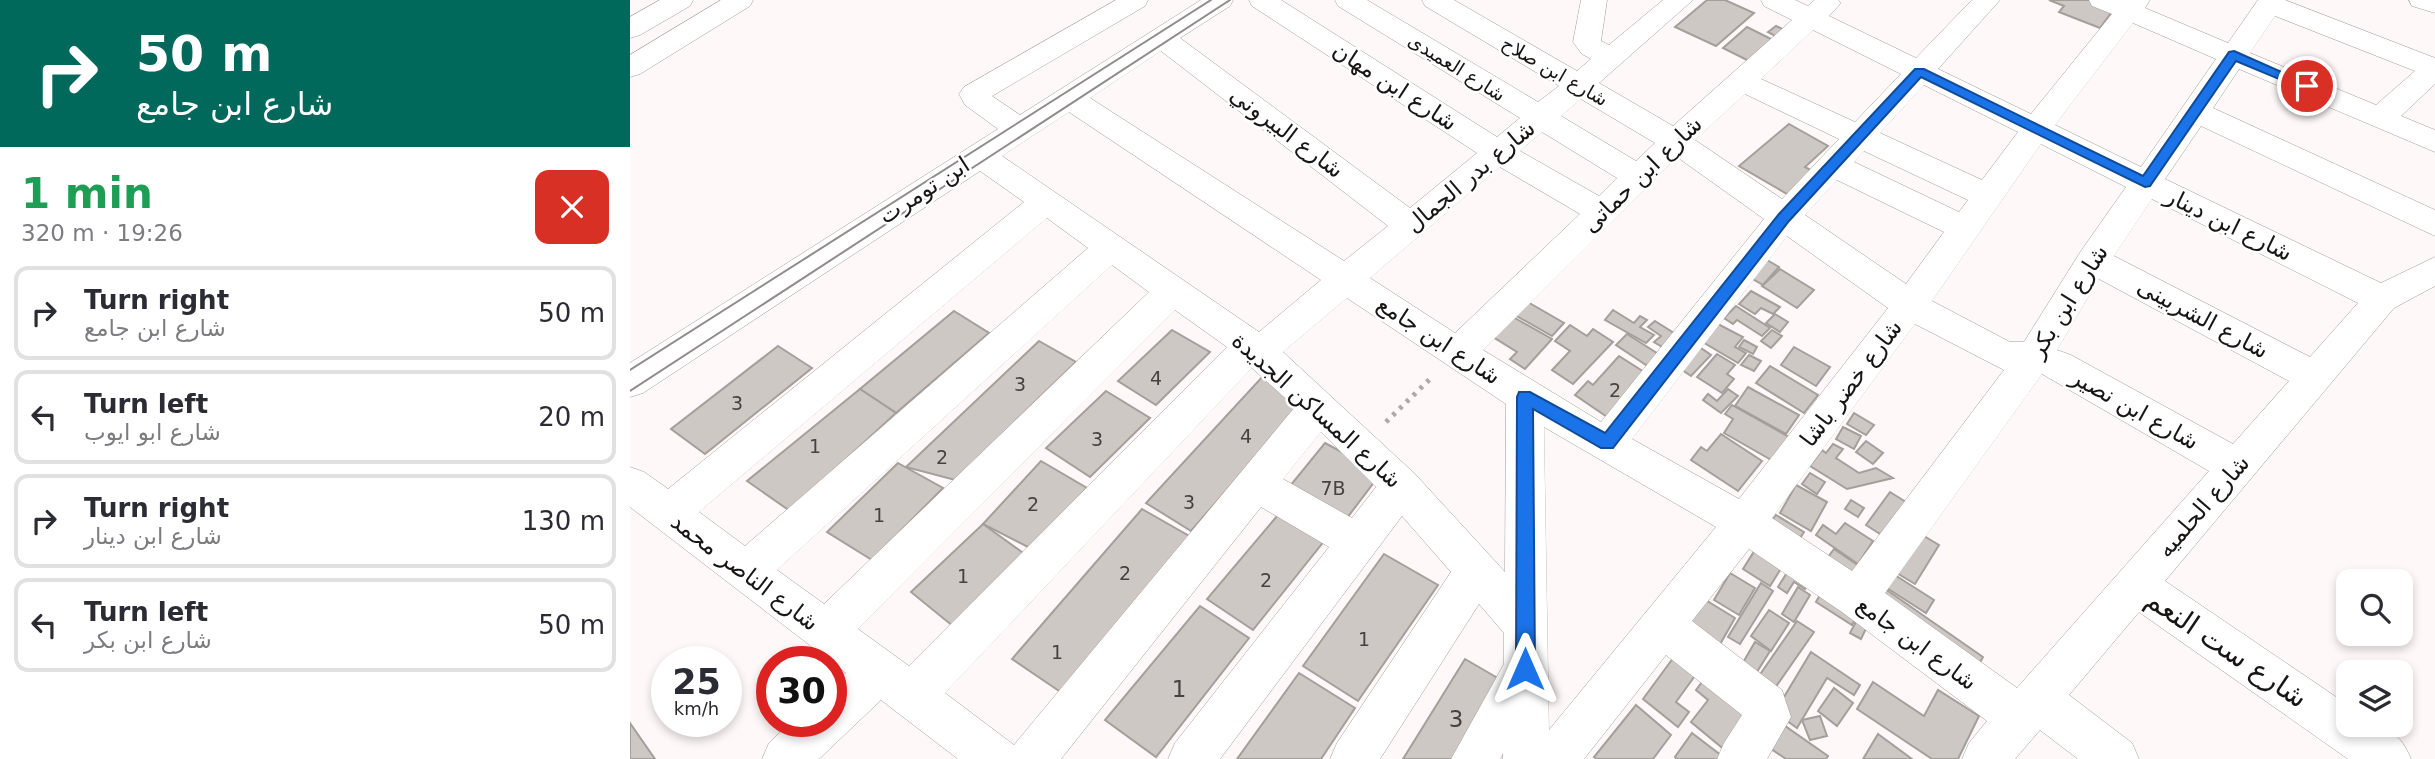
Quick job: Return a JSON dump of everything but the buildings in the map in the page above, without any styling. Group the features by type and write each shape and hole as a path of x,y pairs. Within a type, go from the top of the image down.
{"street":[{"path":"630,29 680,0"},
{"path":"630,68 740,0"},
{"path":"1019,129 975,98 974,94 1135,0"},
{"name":"ابن تومرت","path":"630,382 978,154 1220,0"},
{"name":"شارع ابن مهان","path":"1262,0 1498,152 1602,212"},
{"name":"شارع العميدى","path":"1348,0 1639,177"},
{"name":"شارع ابن صلاح","path":"1435,0 1675,141"},
{"path":"1594,0 1587,42 1592,48 1610,57"},
{"name":"شارع بدر الجمال","path":"847,708 895,684 1255,349 1348,280 1680,0"},
{"name":"شارع ابن دينار","path":"1774,0 1820,9 1919,72 2382,299"},
{"path":"1607,443 1784,217 1987,0"},
{"path":"2422,0 2435,5"},
{"path":"2271,2 2435,68 2380,118"},
{"name":"شارع ابن بكر","path":"1857,598 2034,357 2093,260 2271,2"},
{"path":"2123,4 2435,142"},
{"name":"شارع خضر باشا","path":"1555,759 1745,523 1910,305 2123,4"},
{"name":"شارع ابن حماتى","path":"1458,352 1675,141 1820,9"},
{"name":"شارع البيروني","path":"1162,38 1411,226"},
{"path":"1742,81 1987,196"},
{"name":"شارع ابن جامع","path":"1069,98 1525,397 1745,523 2028,709 2116,759"},
{"path":"2194,111 2435,224"},
{"name":"شارع ابن نصير","path":"1675,141 1910,305 2005,356 2034,357 2058,365 2236,466"},
{"name":"شارع المساكن الجديدة","path":"978,154 1255,349 1362,446 1477,569 1525,625"},
{"path":"1832,164 1964,228"},
{"path":"667,514 1045,202"},
{"path":"745,572 1111,247"},
{"name":"شارع الشربينى","path":"2093,260 2313,376"},
{"name":"شارع الحلميه","path":"1985,759 2382,299 2435,270"},
{"path":"826,632 1173,290"},
{"path":"1525,397 1526,759"},
{"path":"1031,759 1320,406"},
{"name":"شارع الناصر محمد","path":"630,484 996,759"},
{"path":"1256,484 1358,542"},
{"path":"1191,759 1401,486"},
{"path":"1353,759 1477,569"},
{"name":"شارع ست النعم","path":"2134,585 2388,759"},
{"path":"1664,625 1764,703 1768,717 1755,753"},
{"path":"1474,759 1525,669"},
{"path":"785,759 809,737"}],"path":[{"path":"1362,446 1458,352"}],"tram line":[{"path":"630,370 1211,0"},
{"path":"630,391 1230,0"}],"route":[{"path":"1525,669 1525,397 1607,443 1784,217 1919,72 2145,183 2234,55 2307,86"}]}
